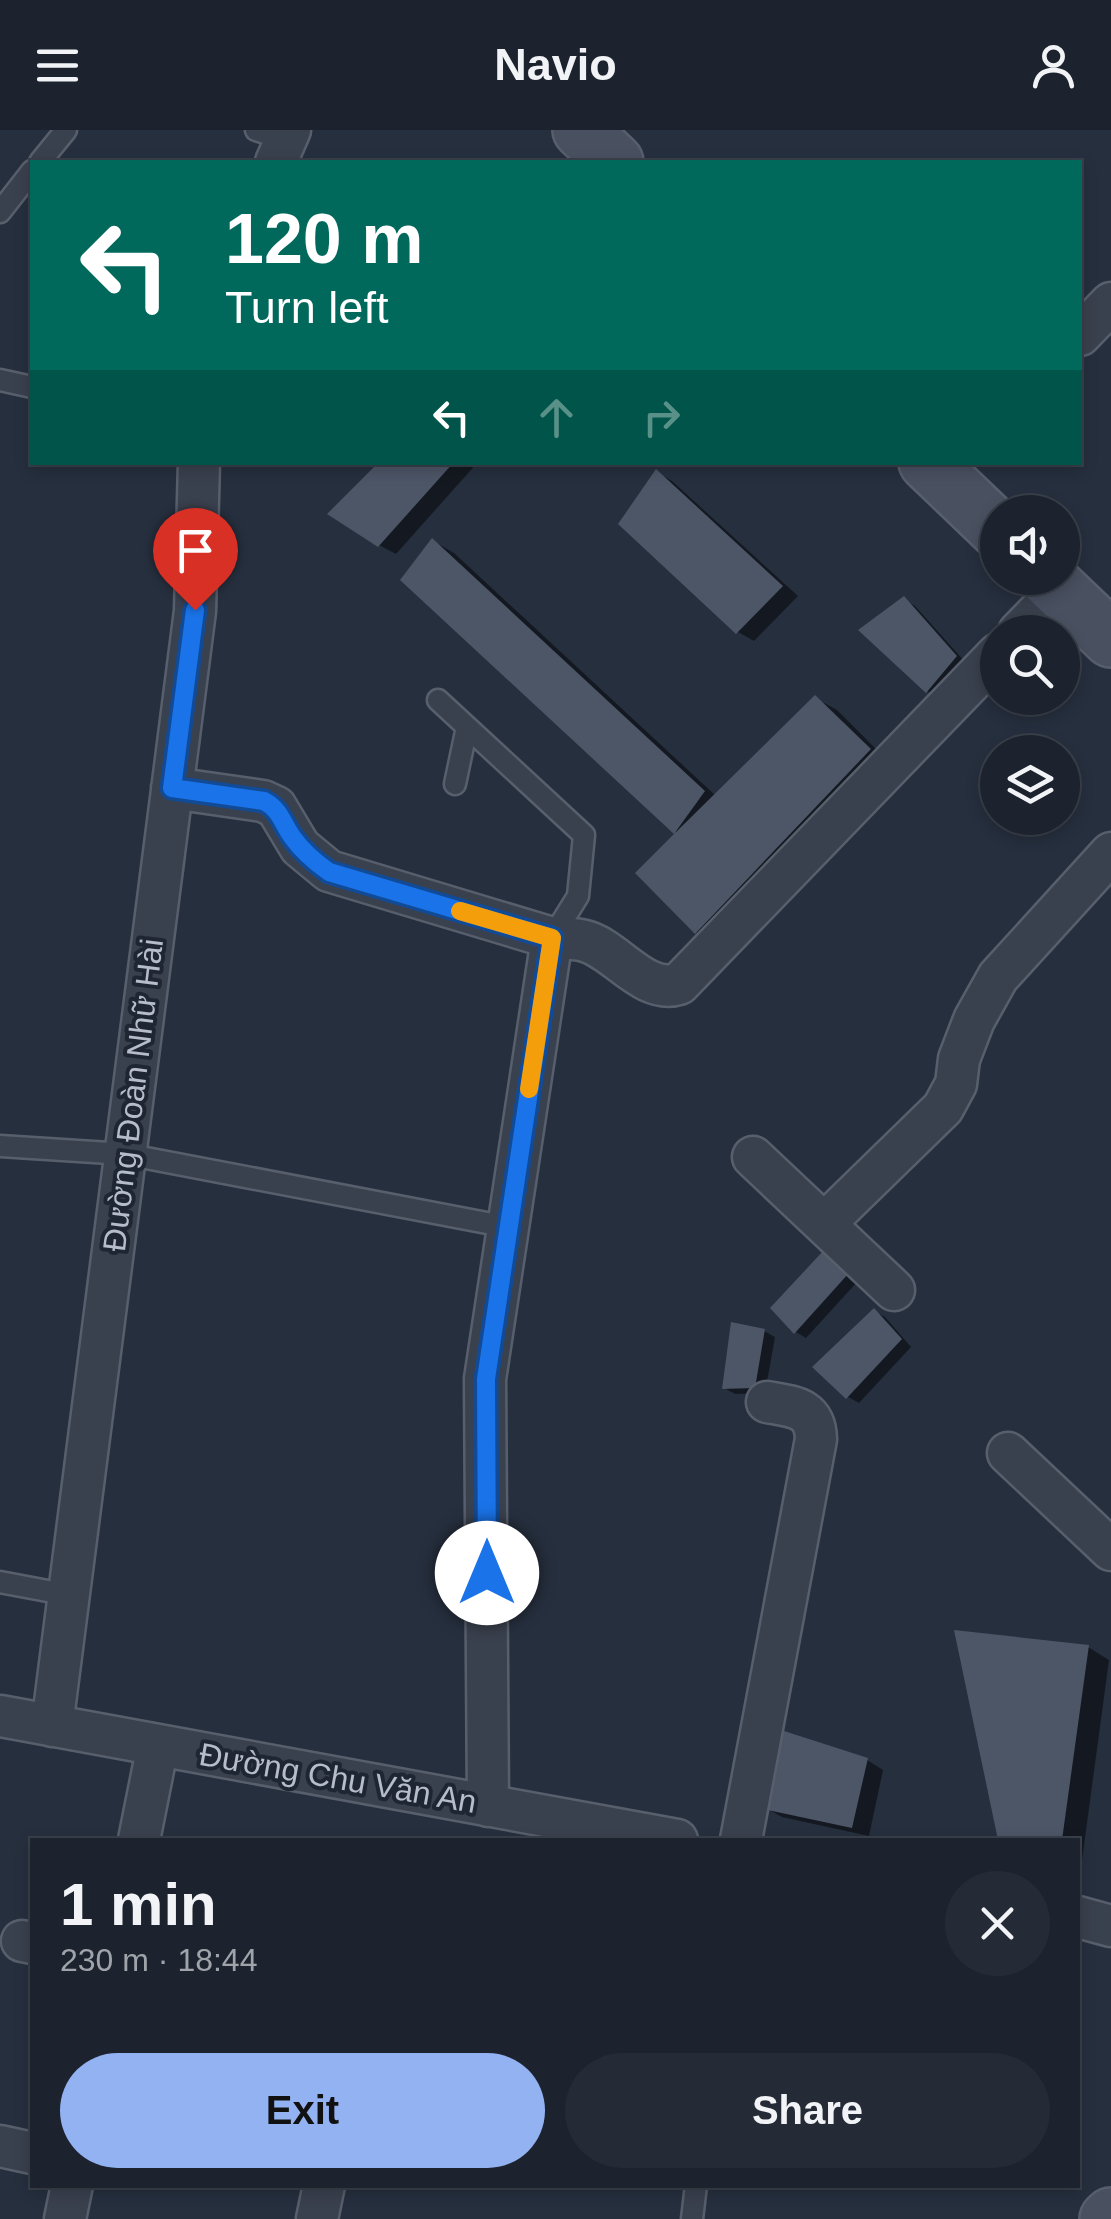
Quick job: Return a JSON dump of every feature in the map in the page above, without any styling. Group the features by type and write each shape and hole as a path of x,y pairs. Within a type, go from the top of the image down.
{"main road":[{"path":"581,130 613,160"},
{"path":"943,468 980,510"},
{"path":"1065,595 1111,639"}],"street":[{"path":"1082,333 1111,303"},
{"name":"Đường Đoàn Nhữ Hài","path":"52,1726 195,610 199,465"},
{"path":"172,788 264,801 276,807 290,834 313,861 329,872 552,938 588,941 644,978 670,987 679,984 980,673"},
{"path":"824,1224 943,1108 956,1084 959,1059 974,1020 998,977 1111,853"},
{"path":"488,1806 486,1379 552,938"},
{"path":"753,1157 894,1290"},
{"path":"741,1838 816,1439 816,1425 802,1409 767,1402"},
{"path":"1008,1453 1111,1550"},
{"name":"Đường Chu Văn An","path":"0,1716 665,1838"},
{"path":"139,1838 158,1745"},
{"path":"1080,1918 1111,1926"},
{"path":"0,2146 30,2153"},
{"path":"65,2219 71,2188"},
{"path":"317,2219 323,2188"}],"lane":[{"path":"42,160 66,130"},
{"path":"0,212 30,174"},
{"path":"0,380 30,388"},
{"path":"438,700 584,835 578,896 552,938"},
{"path":"456,784 467,727"},
{"path":"0,1146 125,1154 508,1227"},
{"path":"0,1582 68,1595"},
{"path":"692,2219 696,2188"}],"building":[{"path":"376,465 451,465 378,547 327,514"},
{"path":"656,469 783,586 736,634 618,524"},
{"path":"432,538 705,791 674,834 400,580"},
{"path":"904,596 957,656 926,693 858,630"},
{"path":"815,695 871,749 695,934 635,873"},
{"path":"825,1249 849,1273 794,1334 770,1308"},
{"path":"874,1308 902,1339 846,1399 812,1367"},
{"path":"731,1322 765,1329 755,1388 722,1389"},
{"path":"954,1630 1089,1645 1062,1838 998,1838"},
{"path":"784,1731 868,1758 852,1828 763,1809"}],"slow traffic":[{"path":"460,911 552,938 529,1089"}],"route":[{"path":"195,610 172,788 264,801 276,807 300,847 329,872 552,938 486,1379 487,1573"}]}
